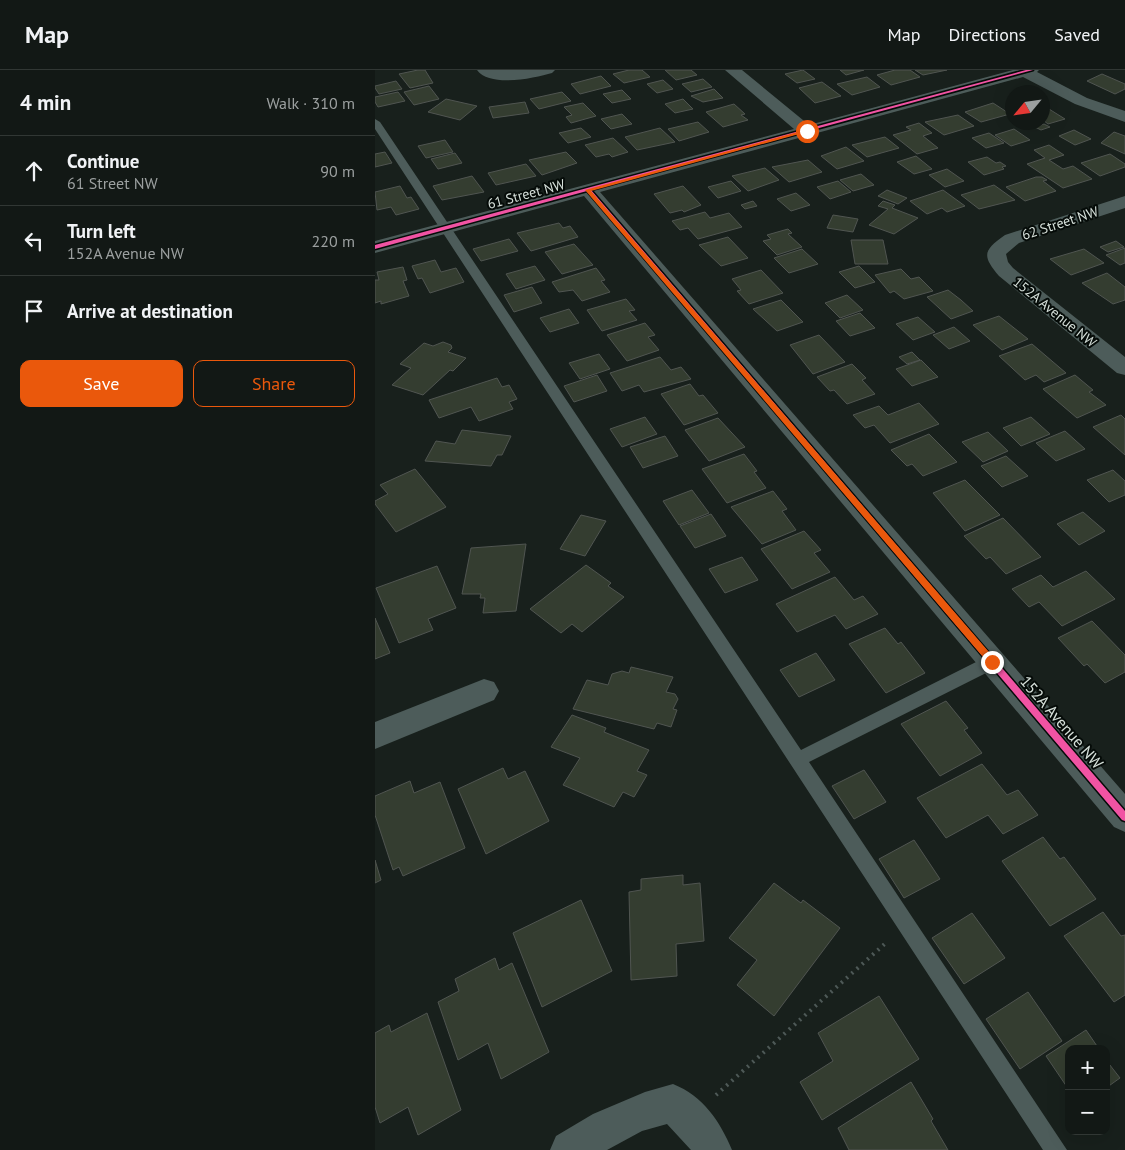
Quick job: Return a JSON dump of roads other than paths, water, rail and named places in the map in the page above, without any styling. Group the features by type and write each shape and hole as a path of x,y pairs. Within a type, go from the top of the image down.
{"street":[{"path":"492,72 517,76 547,70"},
{"path":"733,70 807,131"},
{"path":"1028,71 1081,101 1125,116"},
{"name":"61 Street NW","path":"375,247 1028,71"},
{"name":"152A Avenue NW","path":"588,190 1125,817"},
{"name":"62 Street NW","path":"997,250 1004,243 1021,236 1125,202"},
{"name":"152A Avenue NW","path":"997,250 998,263 1006,272 1125,368"},
{"path":"375,736 484,691"},
{"path":"569,1150 645,1109 682,1110 705,1135 712,1150"}],"lane":[{"path":"375,122 444,229 799,760 1056,1150"},
{"path":"799,760 992,662"}]}
